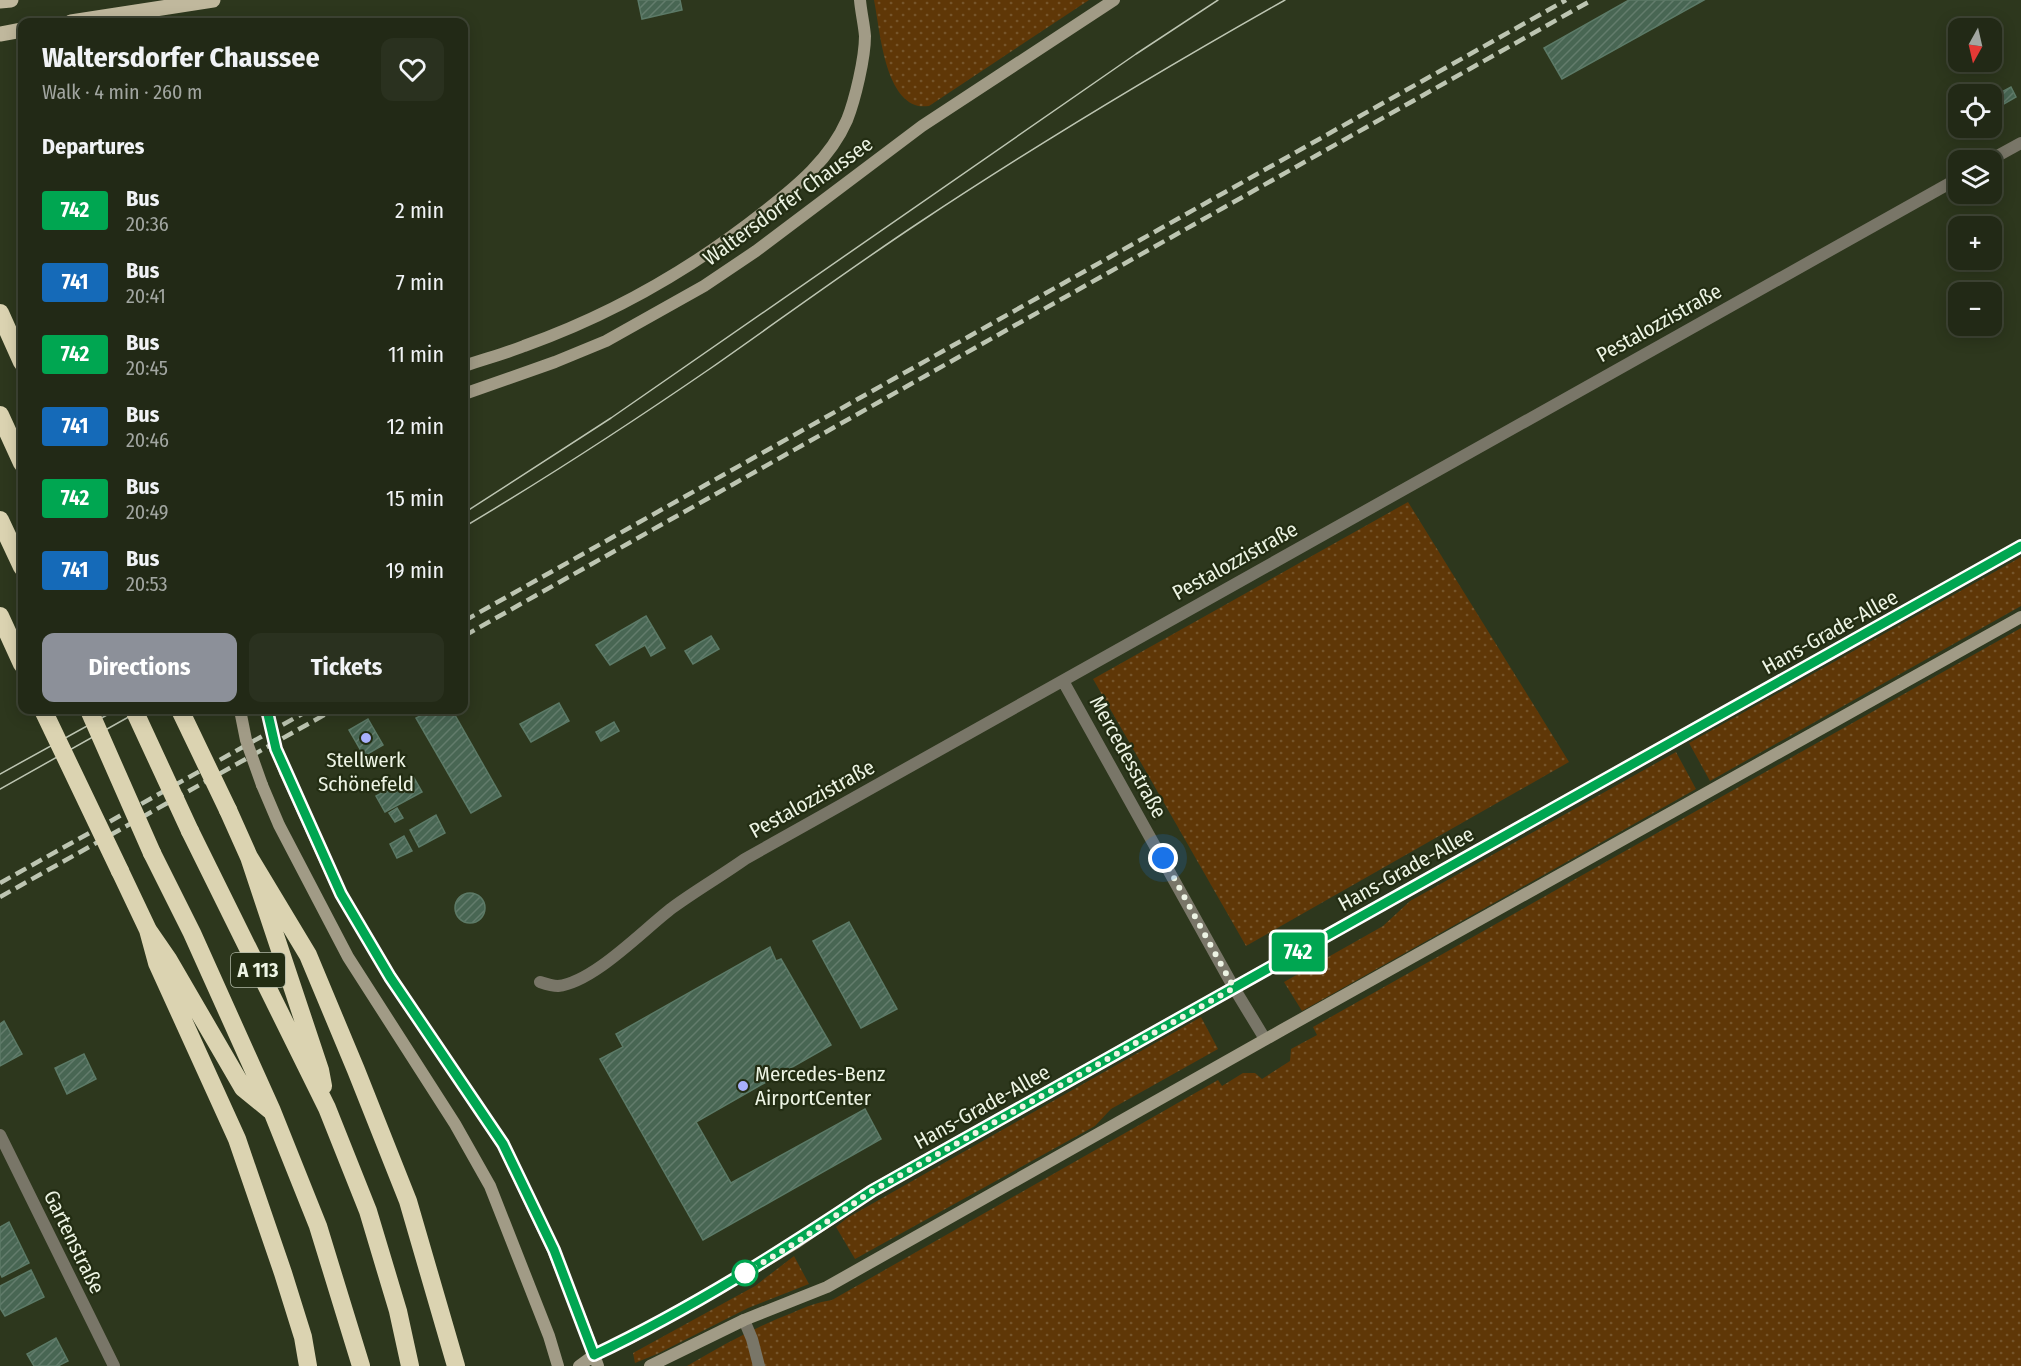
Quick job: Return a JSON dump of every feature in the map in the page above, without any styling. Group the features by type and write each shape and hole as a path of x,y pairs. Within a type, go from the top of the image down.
{"highway":[{"path":"0,313 18,353"},
{"path":"0,415 18,447"},
{"path":"0,520 18,558"},
{"path":"0,615 18,655"},
{"path":"45,714 148,930 168,959 243,1088 272,1111"},
{"name":"A 113","path":"91,714 152,853 192,933 272,1111 318,1226 361,1366"},
{"name":"A 113","path":"136,714 190,831 327,1108 368,1211 398,1311 410,1366"},
{"path":"182,714 249,857 320,1070 327,1108"},
{"path":"249,857 308,955 356,1070 408,1201 456,1366"},
{"path":"148,930 157,963 237,1139 283,1273 303,1337 308,1366"}],"main road":[{"path":"0,1 11,0"},
{"path":"97,18 213,0"},
{"path":"0,34 18,31"}],"street":[{"name":"Waltersdorfer Chaussee","path":"468,365 525,346 602,314 646,291 742,229 800,183 821,160 847,121 860,72 865,37 860,0"},
{"name":"Waltersdorfer Chaussee","path":"468,393 555,362 606,340 704,286 756,251 922,126 1114,0"},
{"path":"2002,153 2021,143"},
{"name":"Pestalozzistraße","path":"540,982 559,986 583,976 617,954 672,909 745,859 1948,184"},
{"name":"Hans-Grade-Allee","path":"579,1366 596,1361 632,1337 749,1271 797,1242 872,1191 2021,546"},
{"path":"650,1366 744,1320 827,1287 1265,1039 2021,617"},
{"name":"Mercedesstraße","path":"1063,681 1234,988 1265,1039"},
{"path":"241,714 249,750 279,825 348,957 455,1124 490,1185 546,1326 558,1366"},
{"path":"268,714 276,749 285,772 341,894 390,977 503,1144 554,1250 596,1361"},
{"name":"Gartenstraße","path":"0,1135 114,1366"},
{"path":"744,1320 759,1366"}],"shaded area":[{"path":"874,0 1089,0 929,106 922,106 915,105 896,88 881,43"},
{"path":"1408,502 1569,762 1246,946 1093,679"},
{"path":"2021,557 2021,606 1710,781 1689,743"},
{"path":"2021,628 2021,1366 687,1366 765,1324 807,1307 832,1300 1218,1080 1222,1086 1243,1073 1255,1073 1262,1079 1290,1061 1291,1049 1317,1035 1313,1027"},
{"path":"1676,752 1696,789 1302,1011 1284,982 1383,926 1410,901"},
{"path":"1201,1017 1218,1049 1111,1109 1095,1126 855,1259 836,1227 847,1218"},
{"path":"794,1256 809,1284 748,1308 635,1363 633,1353 755,1286"}],"building":[{"path":"638,0 680,0 682,10 642,19"},
{"path":"1629,0 1704,0 1562,79 1544,48"},
{"path":"2011,87 2016,97 2002,105 2002,92"},
{"path":"646,616 665,648 651,656 645,645 610,665 596,645"},
{"path":"711,636 719,649 693,664 685,651"},
{"path":"559,703 569,721 531,742 520,724"},
{"path":"424,714 454,714 501,796 471,813 416,718"},
{"name":"Stellwerk Schönefeld","path":"368,719 383,745 364,756 349,730"},
{"path":"614,722 619,731 601,741 596,732"},
{"path":"413,776 422,792 385,812 376,796"},
{"path":"397,808 403,818 395,822 389,813"},
{"path":"436,815 445,833 419,847 410,830"},
{"path":"404,836 412,851 397,858 390,844"},
{"path":"470,893 481,897 485,908 481,919 470,923 459,919 455,908 459,897"},
{"path":"849,922 897,1009 861,1028 813,941"},
{"path":"770,947 776,961 781,959 831,1045 696,1122 731,1183 865,1109 881,1139 703,1240 600,1059 623,1047 616,1034"},
{"path":"4,1021 22,1054 0,1066 0,1024"},
{"path":"84,1054 96,1079 67,1094 55,1068"},
{"path":"9,1222 29,1263 2,1277 0,1273 0,1227"},
{"path":"31,1270 44,1297 5,1316 0,1308 0,1286"},
{"path":"56,1338 68,1361 58,1366 34,1366 27,1354"}],"tram line":[{"path":"468,510 611,418 1136,54 1218,0"},
{"path":"468,525 650,409 867,258 1010,164 1192,53 1285,0"},
{"path":"0,774 109,714"},
{"path":"0,789 134,714"}],"railway":[{"path":"468,619 1566,0"},
{"path":"468,634 1592,0"},
{"path":"0,883 302,714"},
{"path":"0,897 326,714"}],"bus line":[{"name":"742","path":"268,714 276,749 285,772 341,894 390,977 503,1144 554,1250 594,1355 632,1337 749,1271 797,1242 872,1191 2021,546"}],"place":[{"name":"Stellwerk Schönefeld","path":"366,738"},
{"name":"Mercedes-Benz AirportCenter","path":"743,1086"}],"route":[{"path":"745,1273 797,1242 872,1191 1234,988 1163,858"}]}
